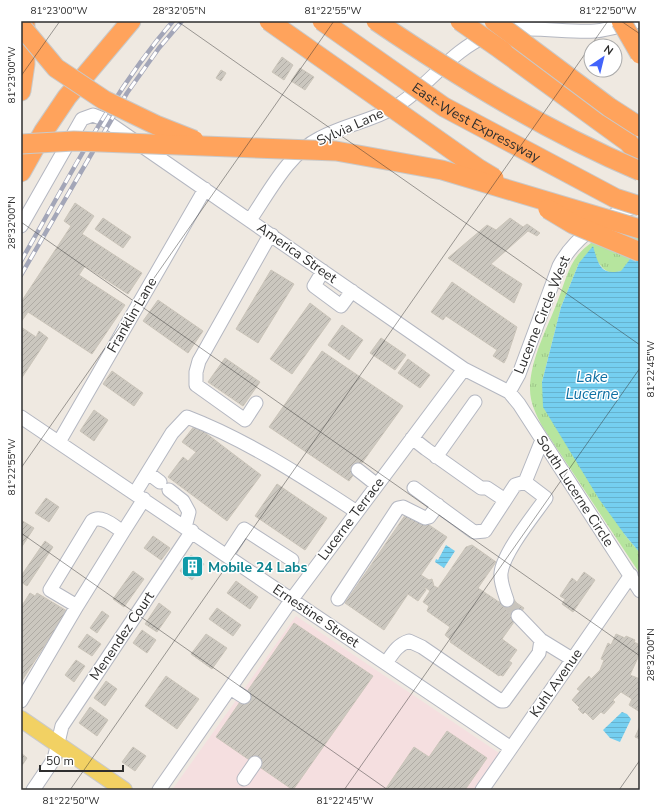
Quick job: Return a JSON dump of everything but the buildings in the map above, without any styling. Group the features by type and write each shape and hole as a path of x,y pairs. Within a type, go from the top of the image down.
{"highway":[{"path":"21,92 25,64 25,21"},
{"path":"21,172 44,131 67,97 131,21"},
{"path":"269,21 478,169 573,224 640,252"},
{"name":"East-West Expressway","path":"322,21 444,107 615,198 640,206"},
{"name":"East-West Expressway","path":"376,21 509,106 561,134 640,171"},
{"path":"460,21 628,142 640,156"},
{"path":"494,21 609,107 640,127"},
{"path":"621,21 640,54"},
{"path":"21,26 56,68 104,100 156,125 208,145"},
{"path":"21,144 74,141 336,151 442,170 640,229"}],"main road":[{"path":"21,719 124,790"}],"street":[{"name":"Sylvia Lane","path":"250,220 275,183 294,159 306,147 320,138 399,105 418,91 463,49 489,35 512,26 596,31 639,21"},
{"name":"America Street","path":"21,226 79,124 86,117 93,115 103,119 464,368 509,392"},
{"name":"Franklin Lane","path":"59,442 205,189"},
{"name":"Lucerne Circle West","path":"509,392 519,374 559,266 566,254 583,235 602,222 633,207 640,206"},
{"path":"256,403 245,420 196,385 196,372 199,361 266,242 272,235"},
{"path":"323,271 314,286 341,306 352,291"},
{"name":"Lucerne Terrace","path":"159,790 292,599 464,368"},
{"name":"South Lucerne Circle","path":"509,392 519,404 640,591"},
{"path":"436,457 475,402"},
{"name":"Ernestine Street","path":"21,417 189,529 511,748"},
{"path":"21,701 123,532 140,496 148,473 172,433 187,417 238,440 278,462 357,512"},
{"path":"412,438 436,457 481,488 486,488 505,500"},
{"path":"525,482 542,440"},
{"path":"358,470 378,484"},
{"path":"148,473 183,501 189,512 189,529"},
{"path":"414,488 460,520 467,528 474,532 485,531 514,485 525,482"},
{"path":"507,600 502,586 501,573 504,560 546,498 525,482"},
{"path":"338,599 398,508 403,507 425,518 429,517 438,505"},
{"path":"77,606 50,590 92,520 96,518 104,520 123,532"},
{"name":"Menendez Court","path":"58,744 62,726 189,529"},
{"path":"226,555 244,529 292,560"},
{"name":"Kuhl Avenue","path":"489,787 511,748 554,696 572,660 631,575"},
{"path":"518,616 540,640 572,660"},
{"path":"386,663 401,643 409,641 422,647 501,701 504,700 539,653 540,640"},
{"path":"230,688 244,697"},
{"path":"33,790 54,760 58,744"},
{"path":"244,779 255,763"}],"shaded area":[{"path":"296,616 499,753 478,786 483,790 172,790"}],"green space":[{"path":"640,217 640,246 622,271 611,272 605,270 598,262 579,263 561,307 542,382 625,535 640,553 640,574 542,426 532,404 530,389 533,366 540,343 558,300 566,276 578,255 599,238"}],"water":[{"name":"Lake Lucerne","path":"593,246 601,267 608,272 614,272 621,271 640,246 640,553 599,499 543,407 542,382 561,307 579,263"},
{"path":"446,545 455,551 444,568 435,562 436,559 438,560"},
{"path":"622,712 627,714 631,719 620,742 610,738 603,730"}],"tunnel":[{"path":"507,600 518,616"}],"railway":[{"path":"21,261 73,168 110,107 130,77 173,21"},
{"path":"21,275 127,93 159,48 182,21"}],"place":[{"name":"Mobile 24 Labs","path":"192,567"}]}
